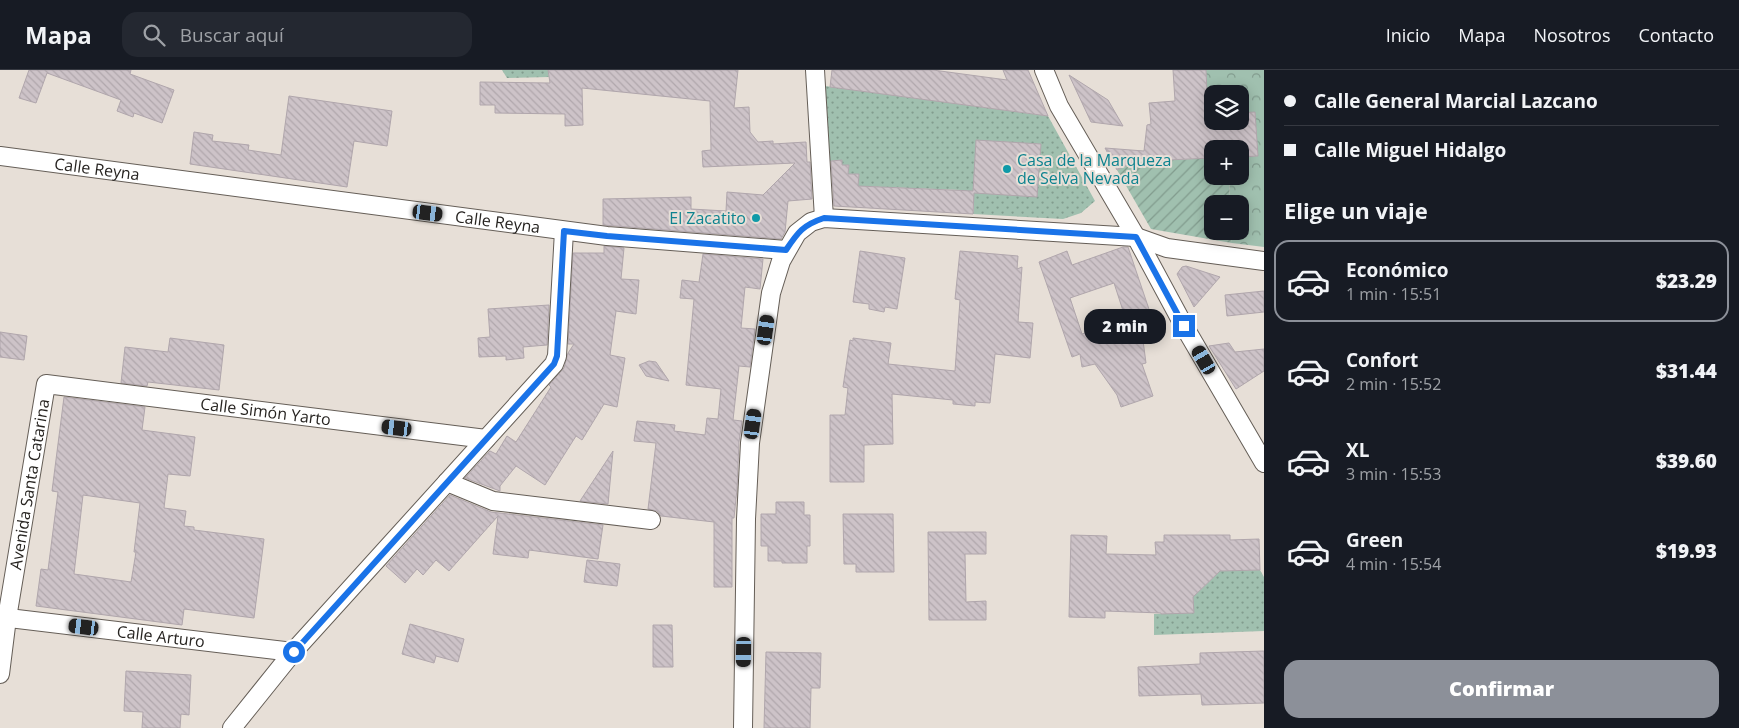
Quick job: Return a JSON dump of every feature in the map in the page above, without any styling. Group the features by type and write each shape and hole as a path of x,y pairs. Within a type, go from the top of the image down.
{"street":[{"path":"815,70 824,218"},
{"path":"1044,70 1059,106 1136,237 1184,326 1264,463"},
{"name":"Calle Reyna","path":"0,156 564,231 786,250"},
{"path":"742,728 746,519 750,443 771,293 786,250 804,226 824,218 1136,237 1167,248 1264,261"},
{"path":"239,726 294,652 556,360 564,231"},
{"name":"Calle Simón Yarto","path":"46,384 486,439"},
{"name":"Avenida Santa Catarina","path":"0,674 4,617 46,384"},
{"path":"447,482 493,501 651,520"},
{"name":"Calle Arturo","path":"4,617 294,652"}],"green space":[{"path":"502,70 548,70 549,77 507,78"},
{"path":"1206,70 1264,70 1264,247 1232,243 1232,240 1249,240 1249,195 1230,195 1229,185 1249,185 1249,156 1258,156 1255,112 1249,112 1249,85 1207,85"},
{"path":"825,86 1048,116 1095,201 1081,213 1063,219 973,214 974,205 961,204 961,190 858,186 859,175 848,174 849,165 842,165 842,160 830,161"},
{"path":"1204,158 1204,185 1229,185 1230,195 1204,195 1204,238 1151,229 1117,170 1134,162"},
{"path":"1215,240 1232,240 1232,243"},
{"path":"1260,570 1264,577 1264,631 1154,635 1154,614 1193,612 1193,597 1220,571"}],"building":[{"path":"29,70 131,70 130,74 174,90 162,123 134,113 133,117 117,111 121,100 47,73 36,103 19,98"},
{"path":"548,70 738,70 734,108 749,107 750,132 758,142 773,141 773,144 806,142 807,162 810,162 812,199 788,201 785,232 781,239 603,225 603,199 691,197 691,209 726,211 727,192 763,195 795,163 703,167 702,151 711,150 710,101 582,88 583,125 565,126 565,114 495,113 495,105 480,105 480,82 550,83"},
{"path":"832,70 933,70 1007,80 1003,70 1028,70 1048,116 830,87"},
{"path":"1173,70 1206,70 1204,130 1249,130 1249,112 1255,112 1258,156 1249,156 1249,140 1204,140 1204,158 1143,161 1144,157 1117,170 1105,148 1144,151 1147,125 1151,124 1149,103 1175,101"},
{"path":"1069,75 1108,100 1123,126 1091,122"},
{"path":"289,96 392,111 387,146 354,141 347,187 190,164 194,132 213,135 212,141 249,145 248,150 281,155"},
{"path":"976,140 1041,144 1037,197 974,193 973,214 834,206 831,161 842,160 842,165 849,165 848,174 859,174 858,186 973,191"},
{"path":"604,246 624,248 621,279 639,280 636,314 616,311 610,355 625,358 617,407 604,404 582,440 576,436 545,485 516,466 500,486 500,491 465,478 490,451 496,454 507,436 516,442 551,387 549,385 564,368 568,353 574,344 568,344 573,253 604,253"},
{"path":"1123,247 1128,247 1155,327 1142,333 1146,363 1142,364 1153,396 1121,407 1117,395 1095,364 1082,367 1080,354 1072,357 1039,262 1067,251 1072,265","holes":["1114,283 1126,320 1082,334 1070,298"]},
{"path":"860,251 905,258 897,309 885,307 884,312 869,309 869,304 853,302"},
{"path":"960,251 1018,256 1017,269 1022,267 1018,322 1033,323 1030,358 995,354 990,403 975,402 975,406 953,404 953,400 892,394 893,444 864,445 864,482 830,482 830,415 845,415 848,388 843,387 850,340 853,341 853,338 891,343 888,364 955,371 960,300 955,299"},
{"path":"703,254 763,259 760,289 745,287 741,328 755,329 750,367 739,366 733,420 742,421 737,489 734,518 732,518 732,587 714,587 714,522 661,516 657,511 648,509 656,443 634,441 637,421 675,425 674,431 705,435 707,418 718,419 721,389 686,385 694,299 680,298 682,280 699,282"},
{"path":"1186,266 1220,277 1194,307 1177,274 1182,267"},
{"path":"1264,291 1264,312 1227,316 1225,295"},
{"path":"549,305 547,345 523,347 524,358 506,360 506,356 479,357 478,338 490,337 488,309"},
{"path":"0,332 27,336 24,360 0,357"},
{"path":"170,338 224,345 219,390 148,382 147,386 121,383 125,347 168,352"},
{"path":"1229,343 1235,352 1264,349 1264,371 1236,389 1209,346"},
{"path":"649,361 656,362 669,381 646,376 639,365"},
{"path":"64,397 145,407 142,430 195,437 190,476 168,474 164,508 186,511 184,526 194,527 194,530 264,539 254,618 184,609 182,625 36,606 41,569 48,570 58,492 52,491","holes":["83,495 140,503 134,552 136,552 131,582 74,574"]},
{"path":"613,451 608,504 580,501"},
{"path":"450,495 491,512 603,525 598,559 529,550 528,558 493,554 498,516 449,571 436,560 423,575 417,569 405,583 386,566"},
{"path":"776,502 804,502 804,515 810,515 810,546 807,546 807,563 768,561 768,546 761,546 761,514 776,514"},
{"path":"843,514 893,514 894,572 856,572 856,564 844,564"},
{"path":"928,532 986,532 986,554 965,554 966,602 986,601 986,620 929,620"},
{"path":"1071,535 1107,536 1106,554 1156,555 1155,542 1164,542 1164,535 1230,535 1230,540 1259,539 1260,570 1220,571 1193,597 1194,613 1161,614 1105,611 1105,618 1069,617"},
{"path":"587,560 620,564 617,586 584,582"},
{"path":"410,624 464,639 458,662 436,656 434,663 402,654"},
{"path":"653,625 672,625 673,667 653,667"},
{"path":"1264,651 1264,703 1202,705 1201,694 1139,696 1138,667 1200,664 1200,653"},
{"path":"766,652 821,653 820,688 811,688 810,728 764,728"},
{"path":"126,671 191,675 189,715 181,714 180,728 142,728 143,712 124,711"}],"place":[{"name":"Casa de la Marqueza de Selva Nevada","path":"1007,169"},
{"name":"El Zacatito","path":"756,218"}],"route":[{"path":"294,652 554,364 557,356 564,231 786,250 804,226 824,218 1136,237 1184,326"}]}
